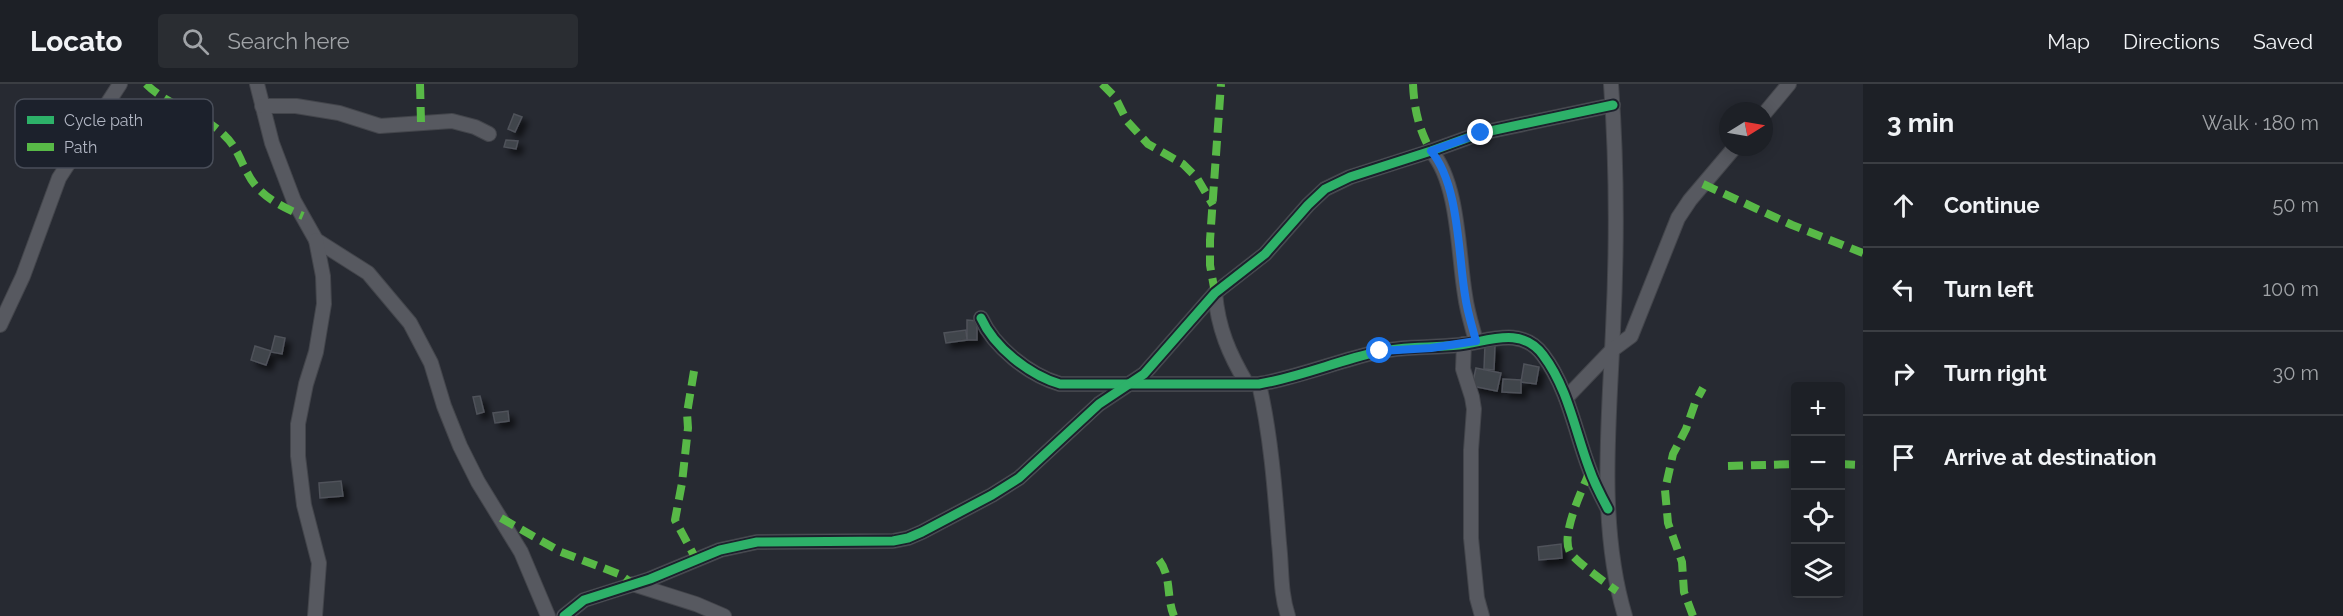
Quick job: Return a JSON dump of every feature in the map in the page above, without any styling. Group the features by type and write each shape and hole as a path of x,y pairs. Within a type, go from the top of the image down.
{"street":[{"path":"110,99 120,84"},
{"path":"1611,84 1614,194 1608,509 1617,591 1625,616"},
{"path":"1773,103 1789,84"},
{"path":"258,85 262,106 283,174 294,201 316,240 323,276 324,304 316,352 306,384 298,424 304,505 319,563 315,616"},
{"path":"564,616 584,600 697,561 720,550 757,542 893,541 909,538 972,506 1019,478 1099,404 1132,384 1153,365 1215,293 1264,254 1325,189 1350,177 1481,133 1612,105"},
{"path":"262,106 307,107 339,113 380,126 452,121 475,127 489,134"},
{"path":"1431,151 1443,168 1450,193 1465,295 1470,342 1463,369 1474,409 1471,450 1471,538 1477,598 1482,616"},
{"path":"1566,398 1612,350 1626,341 1637,325 1678,218 1727,156"},
{"path":"0,324 23,276 59,178 65,168"},
{"path":"316,240 368,273 410,323 431,363 444,406 460,446 478,482 521,552 548,616"},
{"path":"1215,293 1222,337 1228,353 1253,384 1264,407 1280,545 1281,590 1288,616"},
{"path":"981,318 993,339 1025,366 1047,380 1060,384 1253,384 1282,380 1380,351 1470,342 1502,336 1522,340 1534,345 1543,355 1566,398 1590,471 1608,509"},
{"path":"633,584 696,604 724,616"}],"building":[{"path":"514,114 522,117 515,132 508,129"},
{"path":"506,140 518,141 516,149 504,147"},
{"path":"967,320 977,321 977,340 967,340"},
{"path":"966,330 967,340 946,343 944,333"},
{"path":"275,336 285,338 282,354 271,352"},
{"path":"1485,344 1495,345 1494,370 1484,369"},
{"path":"255,346 271,351 266,365 251,360"},
{"path":"1524,364 1539,367 1536,384 1521,382"},
{"path":"1476,368 1501,373 1497,391 1472,386"},
{"path":"1503,379 1521,380 1521,393 1502,392"},
{"path":"480,396 484,412 477,414 473,397"},
{"path":"508,411 509,421 495,423 493,413"},
{"path":"341,481 343,496 320,498 319,483"},
{"path":"1561,544 1562,558 1539,560 1538,547"}],"marked path":[{"path":"146,84 166,99"},
{"path":"420,84 421,122"},
{"path":"1102,84 1115,97 1127,121 1148,144 1183,164 1197,178 1213,205"},
{"path":"1215,293 1210,265 1210,240 1221,84"},
{"path":"1413,84 1418,119 1431,151"},
{"path":"213,126 232,144 258,189 279,205 303,216"},
{"path":"1703,184 1792,225 1863,253"},
{"path":"694,371 687,413 688,428 682,483 675,520 697,561"},
{"path":"1693,616 1684,592 1682,562 1668,523 1665,490 1673,454 1703,388"},
{"path":"1728,466 1791,464"},
{"path":"1845,464 1863,465"},
{"path":"1590,471 1570,523 1568,544 1570,552 1578,561 1617,591"},
{"path":"501,518 561,552 619,574 633,584"},
{"path":"1159,560 1166,573 1174,616"}],"cycle path":[{"path":"564,616 584,600 650,579 720,550 757,542 893,541 922,532 1019,478 1099,404 1144,374 1215,293 1265,254 1325,189 1350,177 1481,133 1613,105"},
{"path":"981,318 994,339 1014,358 1036,374 1060,384 1259,384 1387,350 1459,345 1503,338 1525,340 1543,355 1559,381 1591,474 1608,509"}],"route":[{"path":"1380,351 1431,348 1476,341 1462,278 1450,193 1443,168 1431,151 1481,133"}]}
